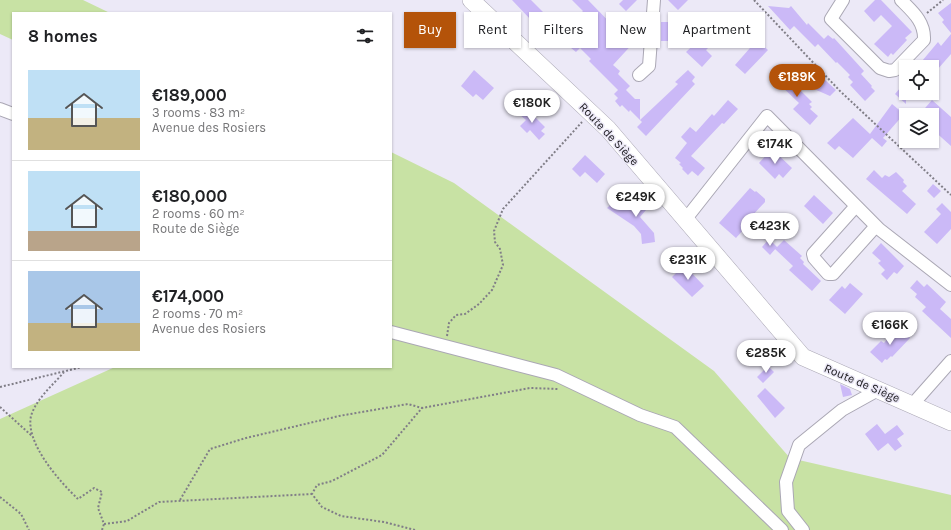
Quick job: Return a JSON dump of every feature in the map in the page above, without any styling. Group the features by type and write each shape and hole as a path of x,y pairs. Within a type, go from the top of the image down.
{"street":[{"path":"639,75 649,66 654,0"},
{"path":"843,0 831,19 880,68 889,71 895,70 924,40 924,29 919,19 901,0"},
{"name":"Route de Siège","path":"479,2 608,129 803,357 951,422"},
{"path":"0,109 12,114"},
{"path":"685,220 767,116 876,226 951,285"},
{"path":"856,206 813,254 814,258 828,274 833,274 876,226"},
{"path":"392,332 556,375 640,415 675,427 782,530"},
{"path":"912,405 951,361"},
{"path":"803,530 788,511 786,482 799,444 842,410 878,390"}],"path":[{"path":"754,0 840,91 951,195"},
{"path":"919,19 943,0"},
{"path":"446,347 449,323 456,315 465,314 480,304 492,290 504,265 500,249 494,242 494,231 503,209 591,113"},
{"path":"0,387 78,368"},
{"path":"32,436 31,416 42,396 64,372"},
{"path":"180,500 210,450 246,438 339,416 408,404 422,408 530,388 559,389"},
{"path":"0,407 32,436 61,483 78,499 94,488 102,492 98,508 104,524 102,530"},
{"path":"312,494 317,485 332,481 382,455 422,408"},
{"path":"104,524 127,521 159,502 312,494"},
{"path":"312,494 322,507 341,516 384,522 415,530"},
{"path":"0,497 21,514 29,530"}],"green space":[{"path":"0,0 83,0 108,12 12,12 12,40 0,34"},
{"path":"392,152 454,183 714,371 790,458 951,495 951,530 0,530 0,419 113,368 392,368"}],"building":[{"path":"512,0 531,0 543,12 529,12 529,18"},
{"path":"572,0 588,0 606,19 606,48 629,48 613,65 620,71 618,74 630,86 626,90 635,99 640,99 640,120 630,110 629,112 622,105 620,107 615,101 618,98 614,94 618,90 589,61 591,59 580,48 598,48 598,12 582,12 583,11"},
{"path":"623,0 637,0 626,11 619,4"},
{"path":"668,0 688,0 678,10"},
{"path":"875,0 881,0 912,32 905,38 907,40 893,55 891,53 888,57 874,44 892,26 881,15 874,22 864,11"},
{"path":"951,3 951,33 942,22 944,20 938,13"},
{"path":"768,6 789,8 791,6 807,25 808,23 824,39 828,35 833,39 834,38 864,71 861,74 875,91 865,101 850,85 853,82 848,77 850,75 837,62 836,63 818,44 815,47 794,26 790,30"},
{"path":"661,22 668,22 668,41 661,41"},
{"path":"951,34 951,54 939,68 939,60 923,60 938,42 941,46"},
{"path":"765,47 768,50 745,74 735,65 750,48"},
{"path":"571,48 580,48 576,52"},
{"path":"690,48 708,48 706,50 712,56 702,67 686,52"},
{"path":"474,70 494,88 483,100 476,94 473,97 461,86"},
{"path":"688,70 695,77 692,81 695,84 646,136 637,127 642,122 640,120 678,84 675,82"},
{"path":"780,70 812,102 809,104 812,107 810,109 818,116 810,125 793,109 799,103 777,82 778,80 774,77"},
{"path":"824,79 836,90 830,96 814,89"},
{"path":"899,89 899,98 895,94"},
{"path":"728,100 738,109 724,124 722,123 691,156 705,168 698,176 692,171 688,175 679,164 681,163 675,158 687,143 681,137 690,127 696,132 712,114 714,116"},
{"path":"932,100 951,117 951,146 939,135 939,108 925,108"},
{"path":"892,104 899,110 899,120 883,138 887,141 882,147 872,138 853,158 839,146 835,150 827,143 853,118 870,134"},
{"path":"529,106 534,112 532,114 545,127 541,131 545,134 539,140 530,130 527,133 520,126 526,120 520,115"},
{"path":"772,149 792,168 783,178 779,174 775,179 759,163"},
{"path":"585,155 605,174 597,183 585,172 580,177 572,169"},
{"path":"874,170 882,178 885,175 889,177 896,172 904,180 903,182 907,186 902,191 916,204 907,214 866,179"},
{"path":"933,184 941,191 934,198 927,191"},
{"path":"750,188 765,199 765,202 750,218 752,220 736,238 719,223"},
{"path":"814,195 833,213 823,224 804,206"},
{"path":"646,197 652,203 640,217 654,233 655,242 642,244 641,234 634,226 607,208 616,200 626,210 639,198 641,201"},
{"path":"942,203 951,212 951,229 937,244 924,232 941,214 936,209"},
{"path":"769,239 777,247 770,255 762,247"},
{"path":"784,240 802,256 800,258 804,262 803,264 821,281 812,291 789,270 793,266 775,249"},
{"path":"881,243 904,266 897,274 894,272 887,280 881,274 885,270 878,263 881,261 872,253"},
{"path":"684,265 704,286 692,297 672,277"},
{"path":"917,280 924,287 927,284 946,302 940,309 951,319 951,338 922,311 926,307 915,297 917,294 910,288"},
{"path":"850,283 863,294 845,314 829,300 842,286 845,289"},
{"path":"898,327 910,338 892,357 891,356 887,360 885,359 882,363 870,352 881,341 884,343"},
{"path":"768,366 774,372 763,383 757,377"},
{"path":"840,384 850,389 852,395 843,397"},
{"path":"765,388 785,408 775,418 757,396"},
{"path":"877,424 885,434 897,425 904,434 897,439 902,446 895,451 888,443 878,451 865,434"}]}
